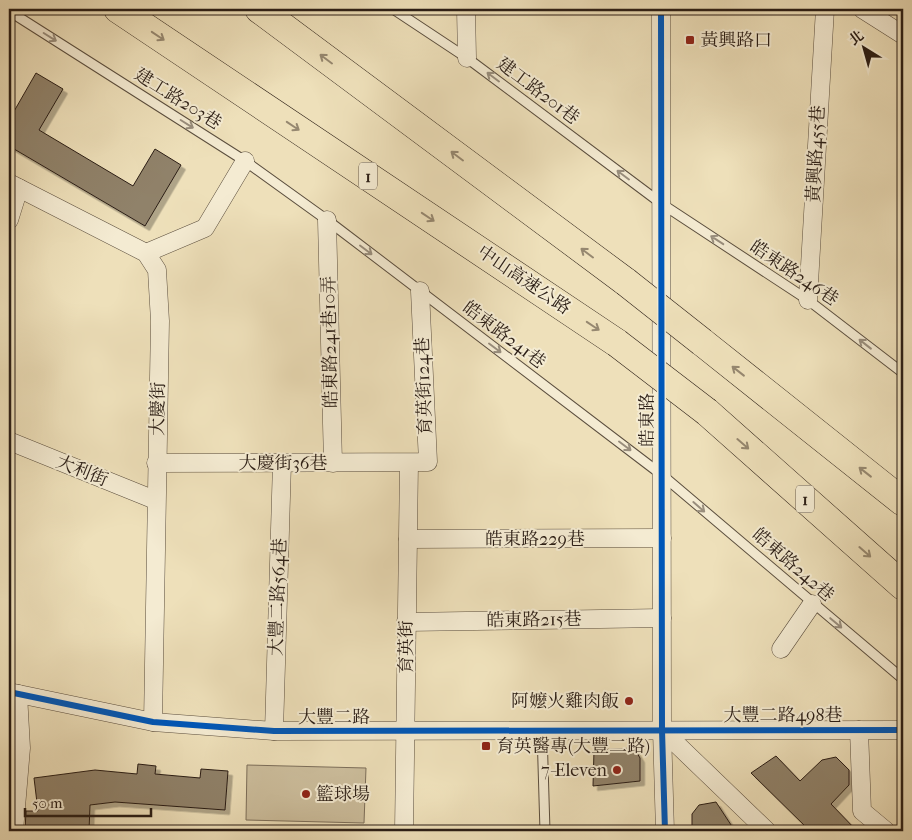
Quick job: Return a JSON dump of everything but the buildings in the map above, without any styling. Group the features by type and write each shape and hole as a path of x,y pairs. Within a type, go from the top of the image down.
{"highway":[{"name":"中山高速公路","path":"118,9 617,343 707,412 903,586"},
{"path":"259,9 626,282 903,502"}],"street":[{"path":"466,9 467,58"},
{"name":"皓東路","path":"662,9 662,730 665,831"},
{"name":"黃興路455巷","path":"808,300 825,9"},
{"path":"862,9 903,35"},
{"path":"9,220 14,185 146,253 205,228 245,161"},
{"name":"皓東路241巷10弄","path":"327,220 333,463"},
{"name":"大慶街","path":"146,253 157,270 160,321 155,500 153,722"},
{"name":"育英街124巷","path":"409,463 428,462 420,291"},
{"name":"大利街","path":"9,441 155,500"},
{"name":"大慶街36巷","path":"156,463 409,463"},
{"name":"大豐二路564巷","path":"274,731 282,463"},
{"name":"育英街","path":"404,831 409,463"},
{"name":"皓東路229巷","path":"408,539 662,538"},
{"path":"781,650 812,604"},
{"name":"皓東路215巷","path":"406,622 662,618"},
{"path":"13,693 15,747 14,831"},
{"name":"大豐二路","path":"13,693 153,722 274,731 662,730"},
{"path":"662,730 767,831"},
{"name":"大豐二路498巷","path":"662,730 903,730"},
{"path":"860,730 862,811 886,831"}],"lane":[{"name":"建工路201巷","path":"392,9 467,58 662,204"},
{"name":"建工路203巷","path":"9,11 245,161 327,220"},
{"name":"皓東路246巷","path":"662,204 808,300 903,373"},
{"name":"皓東路241巷","path":"327,220 662,475"},
{"name":"皓東路242巷","path":"662,475 812,604 903,679"},
{"path":"542,731 545,831"}],"shaded area":[{"name":"籃球場","path":"247,765 366,768 364,823 246,820"}],"cycle path":[{"path":"661,9 662,730 665,831"},
{"path":"9,692 153,722 274,731 903,730"}],"place":[{"name":"黃興路口","path":"690,40"},
{"name":"阿嬤火雞肉飯","path":"629,701"},
{"name":"育英醫專(大豐二路)","path":"486,746"},
{"name":"7-Eleven","path":"617,770"},
{"name":"籃球場","path":"306,794"}]}
